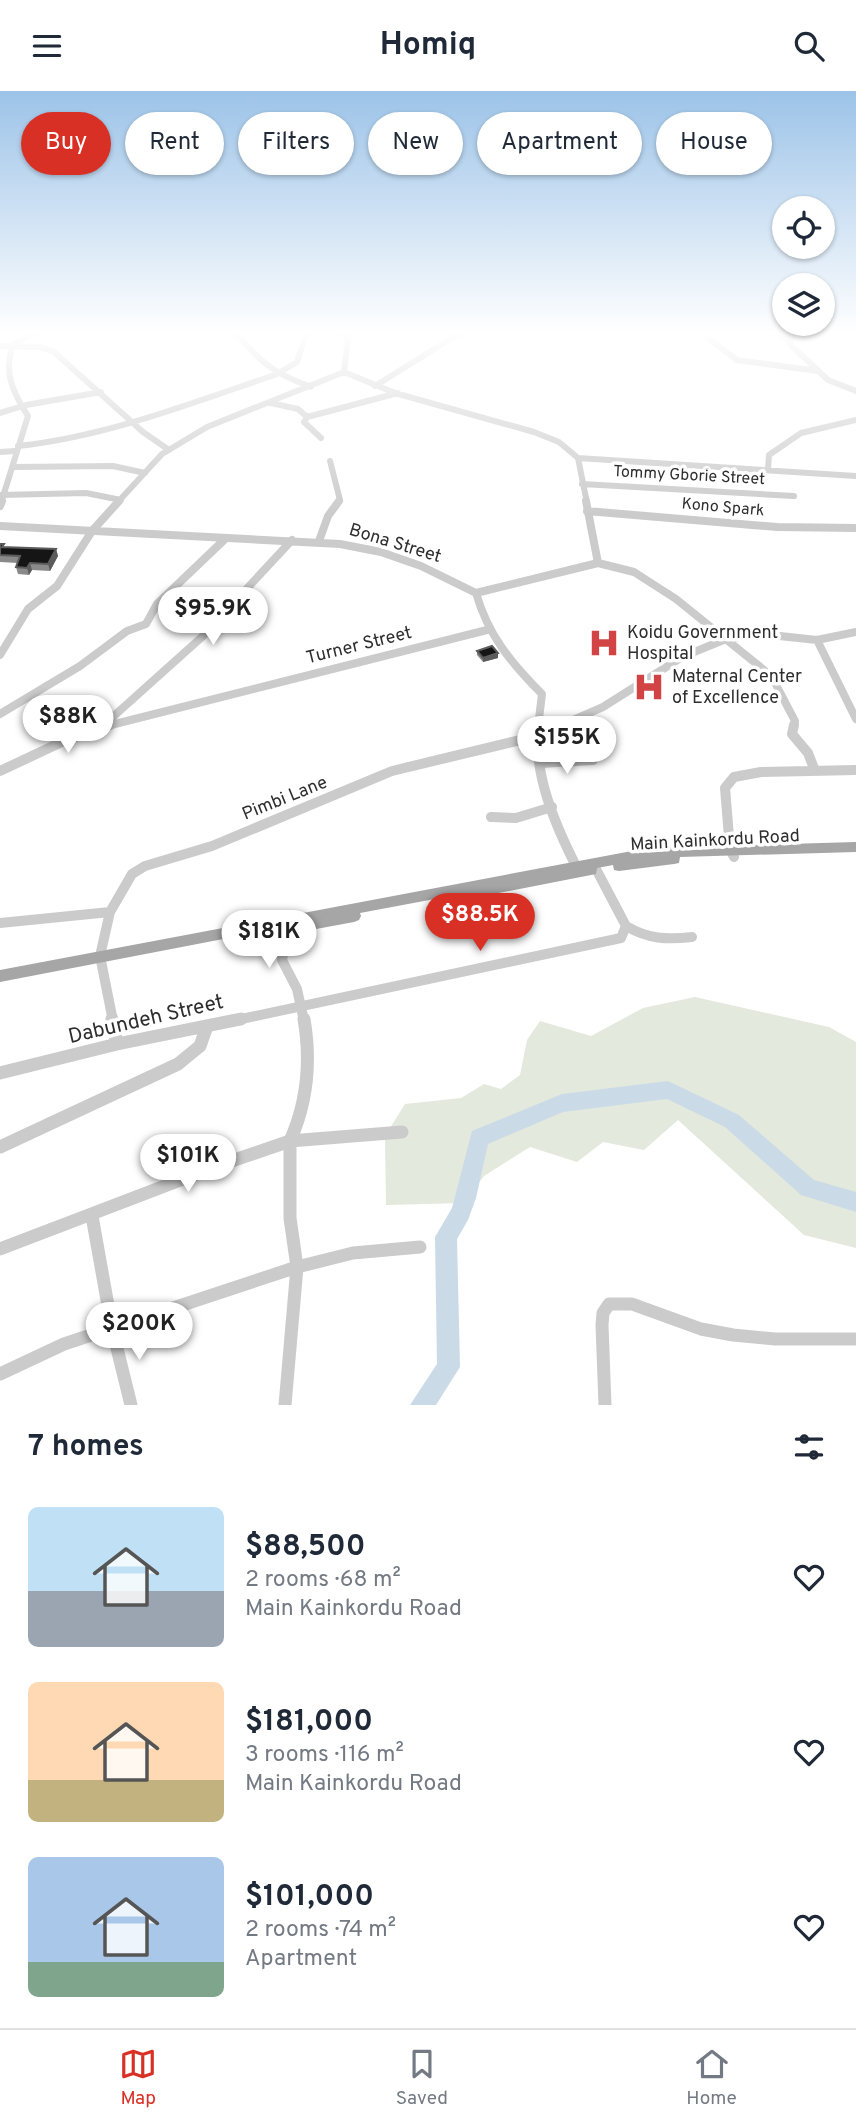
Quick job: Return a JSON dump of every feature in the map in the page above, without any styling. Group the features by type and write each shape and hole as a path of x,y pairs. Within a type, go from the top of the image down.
{"main road":[{"path":"815,851 856,847"},
{"name":"Main Kainkordu Road","path":"365,909 548,870 596,869 732,853 815,851 856,855"},
{"path":"577,869 648,853 732,853"},
{"name":"Main Kainkordu Road","path":"101,960 577,869"},
{"path":"0,976 101,960"},
{"path":"0,984 101,960"}],"street":[{"path":"0,506 28,416 12,392"},
{"path":"0,414 26,405 99,392"},
{"path":"101,392 133,423 169,450"},
{"path":"0,452 133,423 223,392"},
{"path":"0,655 28,609 57,586 92,531 155,460 195,436 297,392"},
{"path":"321,438 304,422 307,417 398,393 545,436 572,450 578,458 598,563"},
{"path":"270,403 298,409 307,417"},
{"path":"768,469 769,455 787,440 816,427 848,424 856,420"},
{"path":"578,458 856,476"},
{"path":"319,541 328,516 340,500 330,461"},
{"path":"13,467 106,466 145,473"},
{"name":"Tommy Gborie Street","path":"582,484 794,496"},
{"path":"2,496 86,493 121,500"},
{"name":"Kono Spark","path":"587,510 777,527 856,528"},
{"name":"Bona Street","path":"0,526 33,525 224,540 319,541 348,545 419,565 476,593"},
{"path":"0,714 80,666 127,631 146,624 157,604 224,540"},
{"path":"105,725 198,641 262,576 292,540"},
{"path":"577,869 552,807 540,763 537,736 542,694 508,660 487,630 476,593 598,563 642,575 726,639 774,681 795,721 792,734 808,753 815,771"},
{"name":"Turner Street","path":"1,770 39,751 105,725 136,720 487,630"},
{"name":"Pimbi Lane","path":"101,960 110,912 132,874 145,866 212,846 392,771 537,736 603,707 682,657 726,639 768,634 817,640 856,632"},
{"path":"817,640 855,714"},
{"path":"540,763 593,760"},
{"path":"732,853 726,788 730,780 745,773 856,770"},
{"path":"491,817 516,818 552,807"},
{"path":"596,869 626,926 641,936 652,939 692,937"},
{"path":"0,923 110,912"},
{"path":"284,925 282,960 297,988 307,1053 302,1108 297,1129 290,1141 290,1218 297,1267 285,1405"},
{"name":"Dabundeh Street","path":"0,1073 117,1044 621,939 626,926"},
{"path":"101,960 117,1044"},
{"path":"0,1147 178,1064 200,1047 206,1026"},
{"path":"0,1249 92,1216 216,1165 290,1141 402,1132"},
{"path":"92,1216 112,1328 131,1405"},
{"path":"0,1374 64,1344 297,1267 354,1252 419,1247"},
{"path":"605,1405 603,1313 609,1304 618,1301 720,1333 788,1339 856,1339"}],"shaded area":[{"path":"695,997 829,1027 856,1042 856,1248 804,1235 678,1120 644,1150 603,1142 577,1162 530,1147 484,1176 463,1203 386,1205 385,1136 405,1104 461,1098 484,1084 501,1089 520,1075 527,1040 540,1021 591,1036 643,1008"}],"building":[{"path":"0,544 4,544 2,547 56,549 48,564 30,563 27,568 16,567 20,556 0,555"},
{"path":"492,646 498,653 483,658 477,651"}],"waterway":[{"path":"422,1405 449,1367 446,1237 461,1213 479,1138 562,1103 668,1090 732,1121 808,1188 856,1202"}],"place":[{"name":"Koidu Government Hospital","path":"604,643"},
{"name":"Maternal Center of Excellence","path":"649,687"}]}
